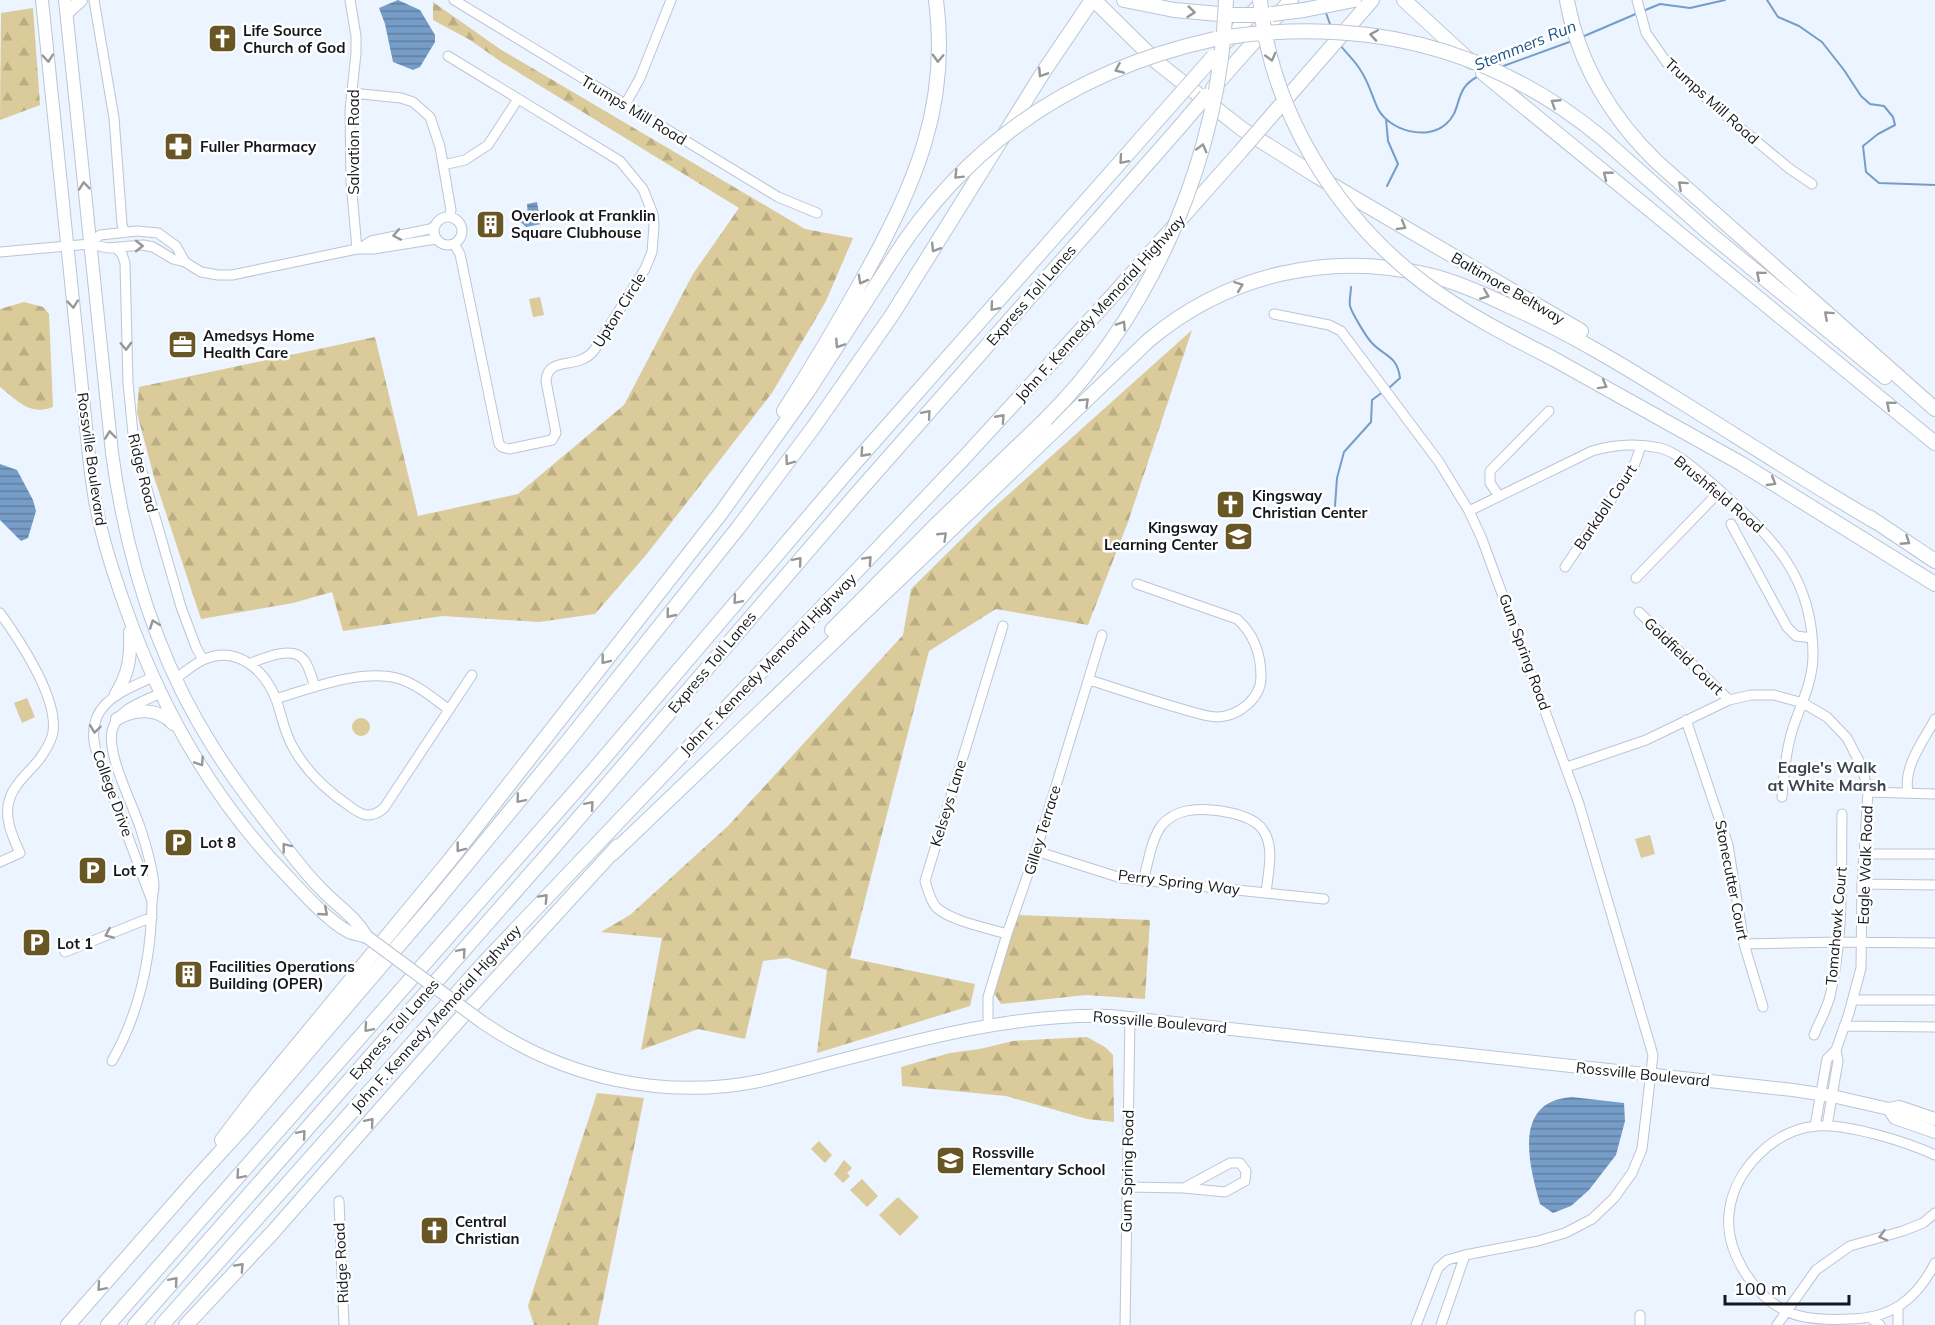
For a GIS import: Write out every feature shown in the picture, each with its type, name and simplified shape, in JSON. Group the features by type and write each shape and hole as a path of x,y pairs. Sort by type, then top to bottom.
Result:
{"highway":[{"path":"680,564 801,384 860,284 904,201 917,169 933,106 938,59 936,0"},
{"path":"68,1325 246,1124 433,905 731,537 858,365 908,290 1074,26 1093,0"},
{"name":"Baltimore Beltway","path":"1093,0 1170,74 1228,119 1265,144 1656,377 1935,561"},
{"path":"1124,0 1182,12 1237,15 1297,11 1354,0"},
{"path":"186,1325 280,1225 458,1021 659,802 940,521 1046,419 1080,382 1121,326 1146,284 1167,242 1192,179 1209,120 1219,66 1226,0"},
{"path":"1262,0 1269,52 1283,96 1315,161 1349,211 1391,256 1426,285 1464,310 1742,464 1935,584"},
{"name":"Express Toll Lanes","path":"108,1325 573,794 853,465 1262,0"},
{"name":"Express Toll Lanes","path":"135,1325 547,855 869,480 1291,0"},
{"name":"John F. Kennedy Memorial Highway","path":"162,1325 484,963 976,445 1240,152 1372,0"},
{"path":"1404,0 1499,87 1935,443"},
{"path":"1568,7 1586,64 1614,112 1647,153 1935,409"},
{"path":"195,1180 242,1112 429,887 711,527 808,391 892,259 918,222 951,182 982,152 1017,124 1079,87 1126,66 1167,51 1228,37 1285,31 1341,32 1382,36 1428,47 1486,66 1560,106 1602,138 1709,233 1935,418"},
{"path":"613,852 1149,340 1179,317 1214,297 1245,283 1278,273 1333,265 1389,267 1430,275 1482,294 1544,322 1595,349 1800,478 1876,522"}],"main road":[{"name":"Rossville Boulevard","path":"42,0 89,456 97,510 107,553 129,619 153,677 181,735 237,818 279,868 330,918 349,932 367,937 482,1022 536,1053 579,1071 630,1083 686,1088 734,1086 764,1080 988,1025 1054,1017 1130,1017 1826,1095 1889,1110 1899,1107 1935,1119"},
{"path":"66,6 81,0"},
{"name":"Rossville Boulevard","path":"66,6 112,453 123,518 142,590 164,652 213,747 255,807 309,876 357,921 367,937"},
{"path":"116,694 125,678 130,661 129,619"},
{"path":"153,677 176,678"},
{"path":"161,693 176,678"},
{"path":"117,719 133,712 155,712 166,717 181,735"},
{"name":"Rossville Boulevard","path":"1889,1110 1895,1118 1935,1132"}],"street":[{"path":"94,0 114,118 124,232"},
{"name":"Salvation Road","path":"350,0 356,36 350,110 351,182 359,249"},
{"name":"Trumps Mill Road","path":"454,0 778,197 817,213"},
{"path":"626,103 640,78 671,0"},
{"name":"Trumps Mill Road","path":"1639,8 1648,38 1682,79 1767,150 1812,183"},
{"name":"Upton Circle","path":"448,56 620,161 643,189 653,214 652,252 645,269 590,355 580,361 555,365 546,374 556,433 552,440 509,449 499,444 475,337 460,254 454,244"},
{"path":"352,93 401,98 413,102 430,117 443,165 451,210 449,217"},
{"path":"443,165 465,160 488,145 518,99"},
{"path":"449,217 457,221 462,229 460,238 454,244 446,246 436,239 433,230 440,219 449,217"},
{"path":"359,249 371,241 435,226"},
{"path":"90,244 100,235 124,232 158,233 176,246 185,262"},
{"path":"0,252 90,244 108,248 143,245 153,247 201,272 232,275 359,249 436,239"},
{"name":"Ridge Road","path":"116,248 122,254 124,263 128,374 134,444 187,624 203,660"},
{"name":"Gum Spring Road","path":"1274,314 1329,325 1341,331 1439,462 1469,511 1488,554 1567,767 1653,1055 1642,1149 1624,1185 1603,1209 1579,1227 1558,1236 1446,1260 1438,1268 1416,1325"},
{"path":"1499,496 1490,483 1490,471 1549,411"},
{"name":"Brushfield Road","path":"1469,511 1592,451 1616,445 1641,446 1662,448 1676,456 1760,527 1785,556 1800,585 1807,605 1812,638 1812,667 1789,744 1782,797"},
{"name":"Barkdoll Court","path":"1565,567 1634,466 1641,446"},
{"path":"1636,578 1720,491"},
{"path":"1731,524 1787,627 1796,636 1812,638"},
{"path":"1089,680 1216,717 1228,716 1239,711 1257,694 1262,680 1253,637 1247,628 1238,620 1137,584"},
{"name":"Goldfield Court","path":"1639,612 1729,700"},
{"path":"0,613 34,665 43,685 53,722 53,734 48,747 10,795 7,810 8,825 20,853 0,862"},
{"name":"Kelseys Lane","path":"1003,626 925,881 935,906 945,914 1007,934"},
{"name":"Gilley Terrace","path":"988,1025 988,997 1036,851 1102,634"},
{"path":"251,663 292,653 300,656 307,665 315,687"},
{"path":"176,678 203,660 229,656 251,663 264,676 276,699 292,747 303,763 330,792 353,809 369,816 375,815 384,808 472,675"},
{"path":"276,699 315,687 368,676 399,679 418,688 448,709"},
{"name":"College Drive","path":"152,901 95,746 94,729 99,712 116,694 153,677"},
{"path":"117,719 130,708 161,693"},
{"name":"Eagle Walk Road","path":"1567,767 1646,740 1729,700 1763,694 1803,703 1827,717 1847,738 1862,767 1868,792 1863,854 1861,968 1836,1050 1838,1061 1826,1095"},
{"name":"College Drive","path":"112,1061 134,1015 146,975 153,882 141,829 111,746 113,728 117,719"},
{"path":"1908,794 1906,782 1911,764 1935,719"},
{"name":"Stonecutter Court","path":"1686,720 1728,845 1744,944 1763,1007"},
{"path":"1868,792 1935,794"},
{"path":"1143,881 1155,838 1167,819 1187,811 1211,811 1241,814 1264,830 1270,850 1266,893"},
{"name":"Tomahawk Court","path":"1814,1035 1829,999 1838,942 1842,814"},
{"name":"Perry Spring Way","path":"1036,851 1121,878 1324,899"},
{"path":"1863,854 1935,854"},
{"path":"1862,884 1935,885"},
{"path":"65,952 152,917"},
{"path":"1744,944 1935,943"},
{"path":"1853,1000 1935,1000"},
{"name":"Gum Spring Road","path":"1125,1325 1130,1017"},
{"path":"1844,1026 1935,1027"},
{"path":"1815,1126 1826,1095"},
{"path":"1826,1095 1827,1126"},
{"path":"1935,1155 1883,1136 1827,1126 1794,1131 1767,1146 1749,1165 1736,1188 1729,1213 1729,1230 1733,1248 1750,1282 1786,1311 1831,1320 1869,1317 1898,1307 1921,1286 1935,1263"},
{"path":"1127,1186 1225,1192 1245,1181 1246,1171 1240,1164 1230,1163 1185,1188"},
{"name":"Ridge Road","path":"339,1201 344,1325"},
{"path":"1777,1325 1815,1270 1850,1246 1903,1231 1923,1223 1935,1213"},
{"path":"1441,1325 1466,1255"},
{"path":"1898,1307 1898,1325"},
{"path":"1869,1317 1880,1325"}],"green space":[{"path":"433,2 500,49 805,229 853,238 826,301 772,393 646,555 595,614 539,622 442,616 343,631 332,592 293,603 201,619 154,477 137,413 139,387 375,337 418,516 518,494 624,405 693,274 739,208 500,61 470,40 433,20"},
{"path":"33,8 40,105 0,120 1,13"},
{"path":"540,297 544,315 533,317 529,299"},
{"path":"24,302 43,307 49,314 53,407 45,409 38,410 25,406 0,387 0,309"},
{"path":"1192,330 1128,522 1088,625 996,609 929,651 850,958 975,984 970,1006 817,1053 827,970 787,958 763,961 745,1039 698,1029 641,1050 662,938 601,932 630,915 728,826 903,635 911,589 990,511"},
{"path":"27,698 35,717 22,723 14,703"},
{"path":"361,718 367,721 370,727 367,733 361,736 355,733 352,727 355,721"},
{"path":"1650,835 1655,854 1641,858 1635,839"},
{"path":"1016,915 1150,920 1145,999 1086,995 1001,1004 990,987"},
{"path":"1087,1037 1105,1047 1113,1055 1114,1122 1087,1119 1006,1096 902,1086 901,1067 950,1053 1013,1041"},
{"path":"597,1093 644,1098 598,1325 534,1325 528,1306"},
{"path":"819,1141 832,1155 825,1163 811,1149"},
{"path":"844,1160 852,1168 847,1173 850,1176 843,1183 834,1174"},
{"path":"862,1179 878,1196 867,1207 850,1190"},
{"path":"898,1197 919,1217 900,1236 879,1215"}],"water":[{"path":"398,0 420,10 435,35 435,42 420,67 413,70 393,62 379,8"},
{"path":"537,202 541,224 526,227 516,218 520,212 528,217 527,204"},
{"path":"0,464 17,470 33,500 36,511 28,538 21,541 0,520"},
{"path":"1572,1097 1624,1103 1625,1121 1616,1155 1589,1190 1571,1206 1553,1213 1540,1204 1529,1154 1529,1137 1533,1122 1540,1110 1553,1101"}],"waterway":[{"name":"Stemmers Run","path":"1643,11 1660,4 1690,8 1725,0"},
{"name":"Stemmers Run","path":"1767,0 1778,17 1799,26 1822,42 1861,96 1870,104 1884,106 1893,117 1895,125 1878,134 1863,146 1866,172 1879,183 1935,185"},
{"name":"Stemmers Run","path":"1325,10 1331,27"},
{"name":"Stemmers Run","path":"1582,37 1638,13"},
{"name":"Stemmers Run","path":"1498,68 1572,41"},
{"name":"Stemmers Run","path":"1341,46 1357,64 1384,117 1391,123 1409,131 1429,132 1446,124 1455,112 1465,87 1479,76"},
{"path":"1386,119 1388,141 1398,164 1387,186"},
{"path":"1351,287 1350,306 1356,319 1369,340 1390,357 1398,370 1400,378 1389,388"},
{"path":"1335,506 1337,478 1344,452 1371,422 1372,400 1384,391"}],"place":[{"name":"Life Source Church of God","path":"222,39"},
{"name":"Fuller Pharmacy","path":"179,146"},
{"name":"Overlook at Franklin Square Clubhouse","path":"490,224"},
{"name":"Amedsys Home Health Care","path":"182,344"},
{"name":"Kingsway Christian Center","path":"1231,504"},
{"name":"Kingsway Learning Center","path":"1239,536"},
{"name":"Lot 8","path":"179,842"},
{"name":"Lot 7","path":"92,870"},
{"name":"Lot 1","path":"36,943"},
{"name":"Facilities Operations Building (OPER)","path":"188,975"},
{"name":"Rossville Elementary School","path":"951,1161"},
{"name":"Central Christian","path":"434,1230"}],"district":[{"name":"Eagle's Walk at White Marsh","path":"1827,776"}]}
